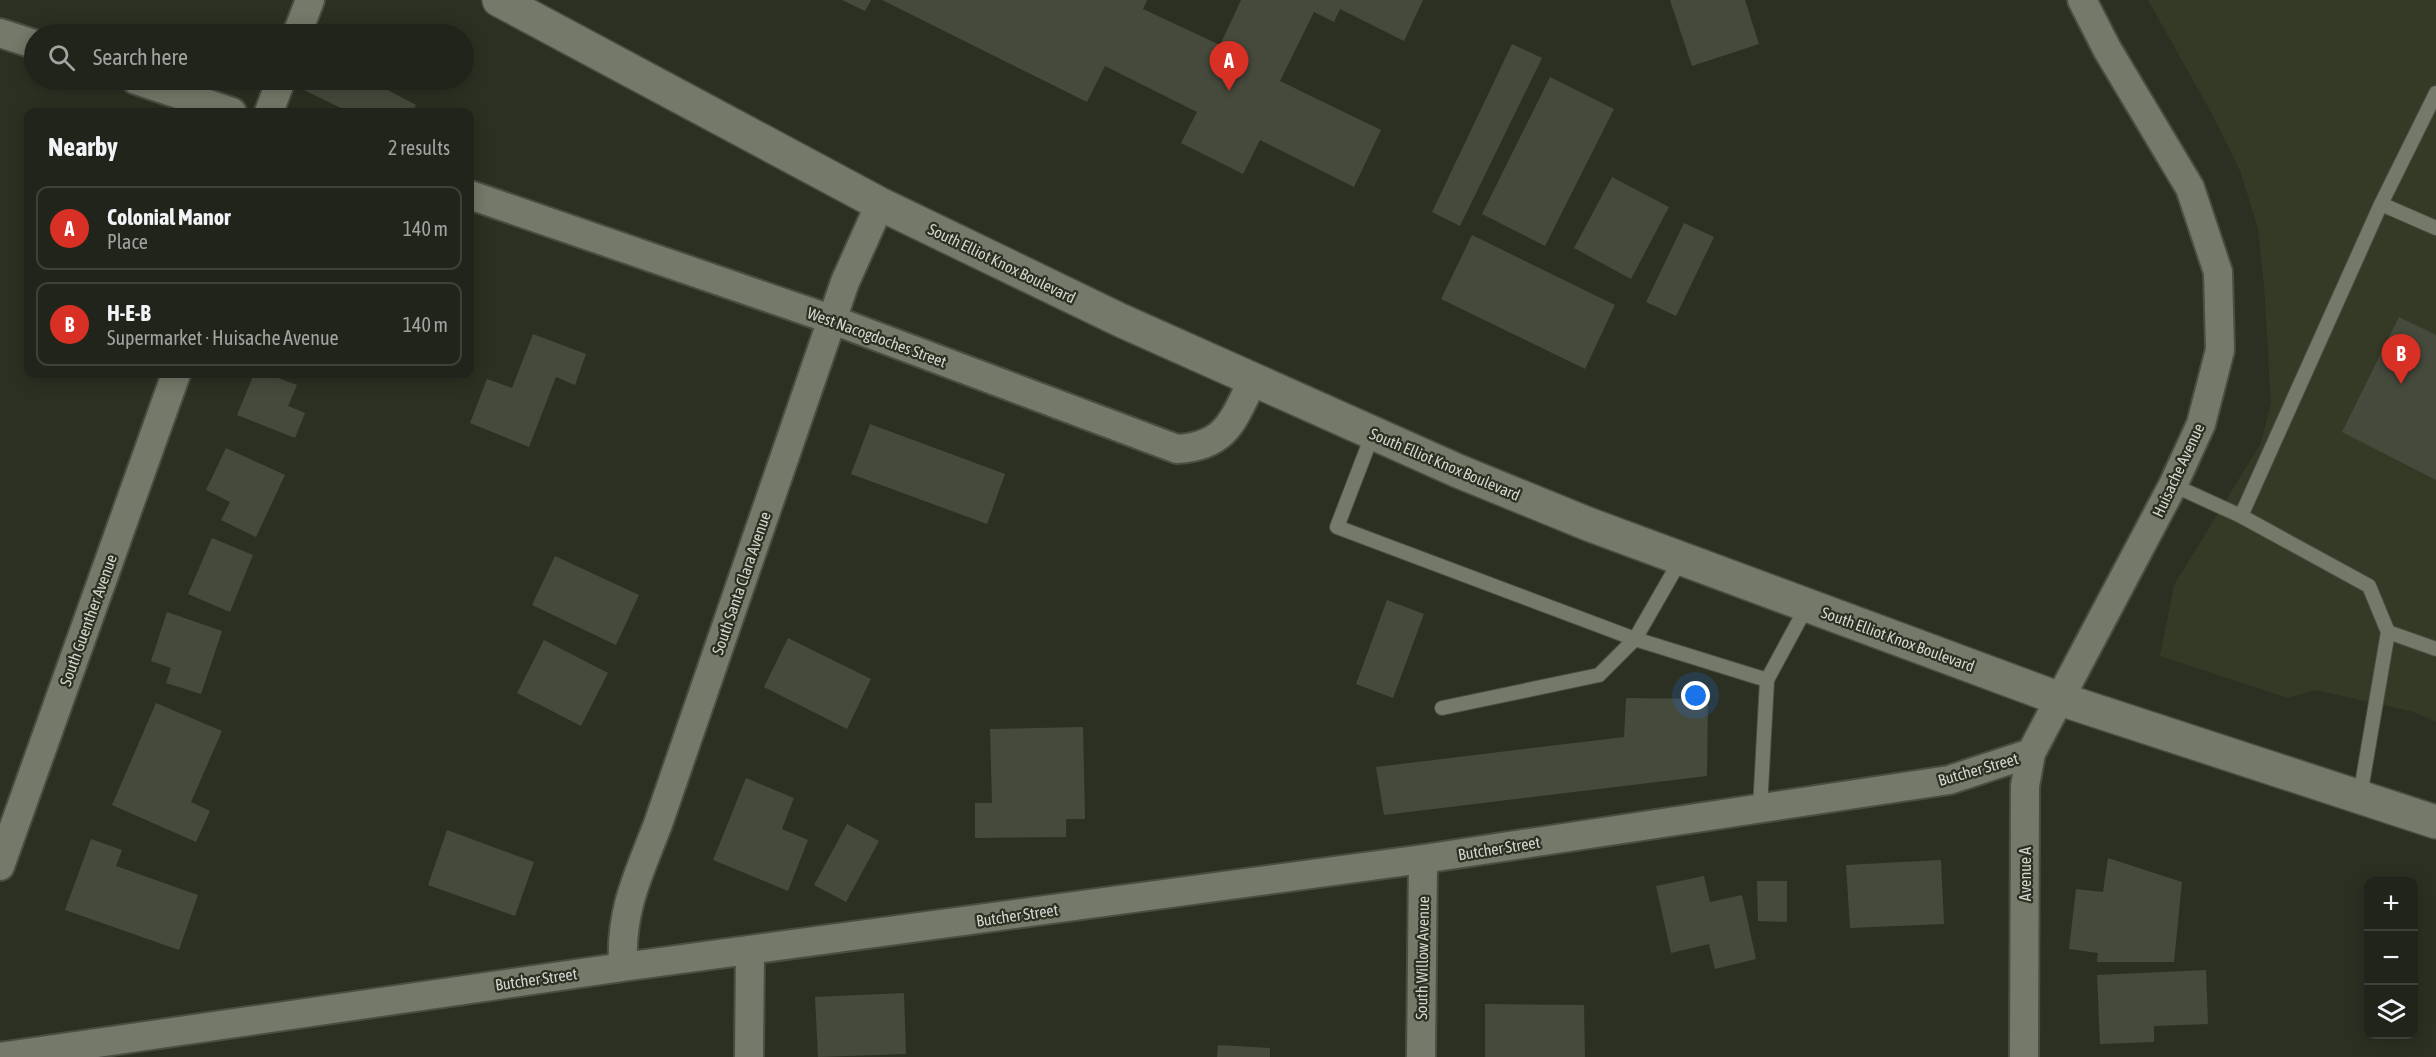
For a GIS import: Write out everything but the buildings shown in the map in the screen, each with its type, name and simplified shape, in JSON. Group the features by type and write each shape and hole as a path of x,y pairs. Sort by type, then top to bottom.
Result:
{"main road":[{"name":"South Elliot Knox Boulevard","path":"499,0 880,204 1120,320 1479,480 1681,559 2060,699 2360,800 2436,822"}],"street":[{"path":"301,24 310,0"},
{"name":"Huisache Avenue","path":"2060,699 2174,485 2201,424 2220,350 2218,272 2190,188 2107,49 2082,0"},
{"path":"0,33 24,41"},
{"path":"166,90 220,108"},
{"path":"270,108 277,90"},
{"name":"West Nacogdoches Street","path":"474,196 832,320 1177,449 1193,448 1215,440 1230,427 1252,380"},
{"name":"South Santa Clara Avenue","path":"622,967 621,935 628,903 845,282 880,204"},
{"name":"South Guenther Avenue","path":"0,866 175,378"},
{"name":"Avenue A","path":"2024,1057 2025,786 2031,753 2060,699"},
{"name":"Butcher Street","path":"0,1057 622,967 1423,859 1948,780 2031,753"},
{"name":"South Willow Avenue","path":"1421,1057 1423,859"},
{"path":"750,951 750,1057"}],"lane":[{"path":"2241,516 2381,204 2436,93"},
{"path":"2381,204 2436,228"},
{"path":"1373,434 1337,527 1635,639 1767,680"},
{"path":"2174,485 2241,516 2369,586 2388,632 2360,800"},
{"path":"1442,708 1599,675 1635,639 1681,559"},
{"path":"1760,808 1767,680 1807,606"},
{"path":"2388,632 2436,650"}],"shaded area":[{"path":"2148,0 2436,0 2436,722 2414,712 2316,690 2288,698 2160,656 2174,585 2261,443 2271,403 2258,229 2241,173 2212,114"}],"place":[{"name":"Colonial Manor","path":"1229,91"},
{"name":"H-E-B","path":"2401,384"}]}
